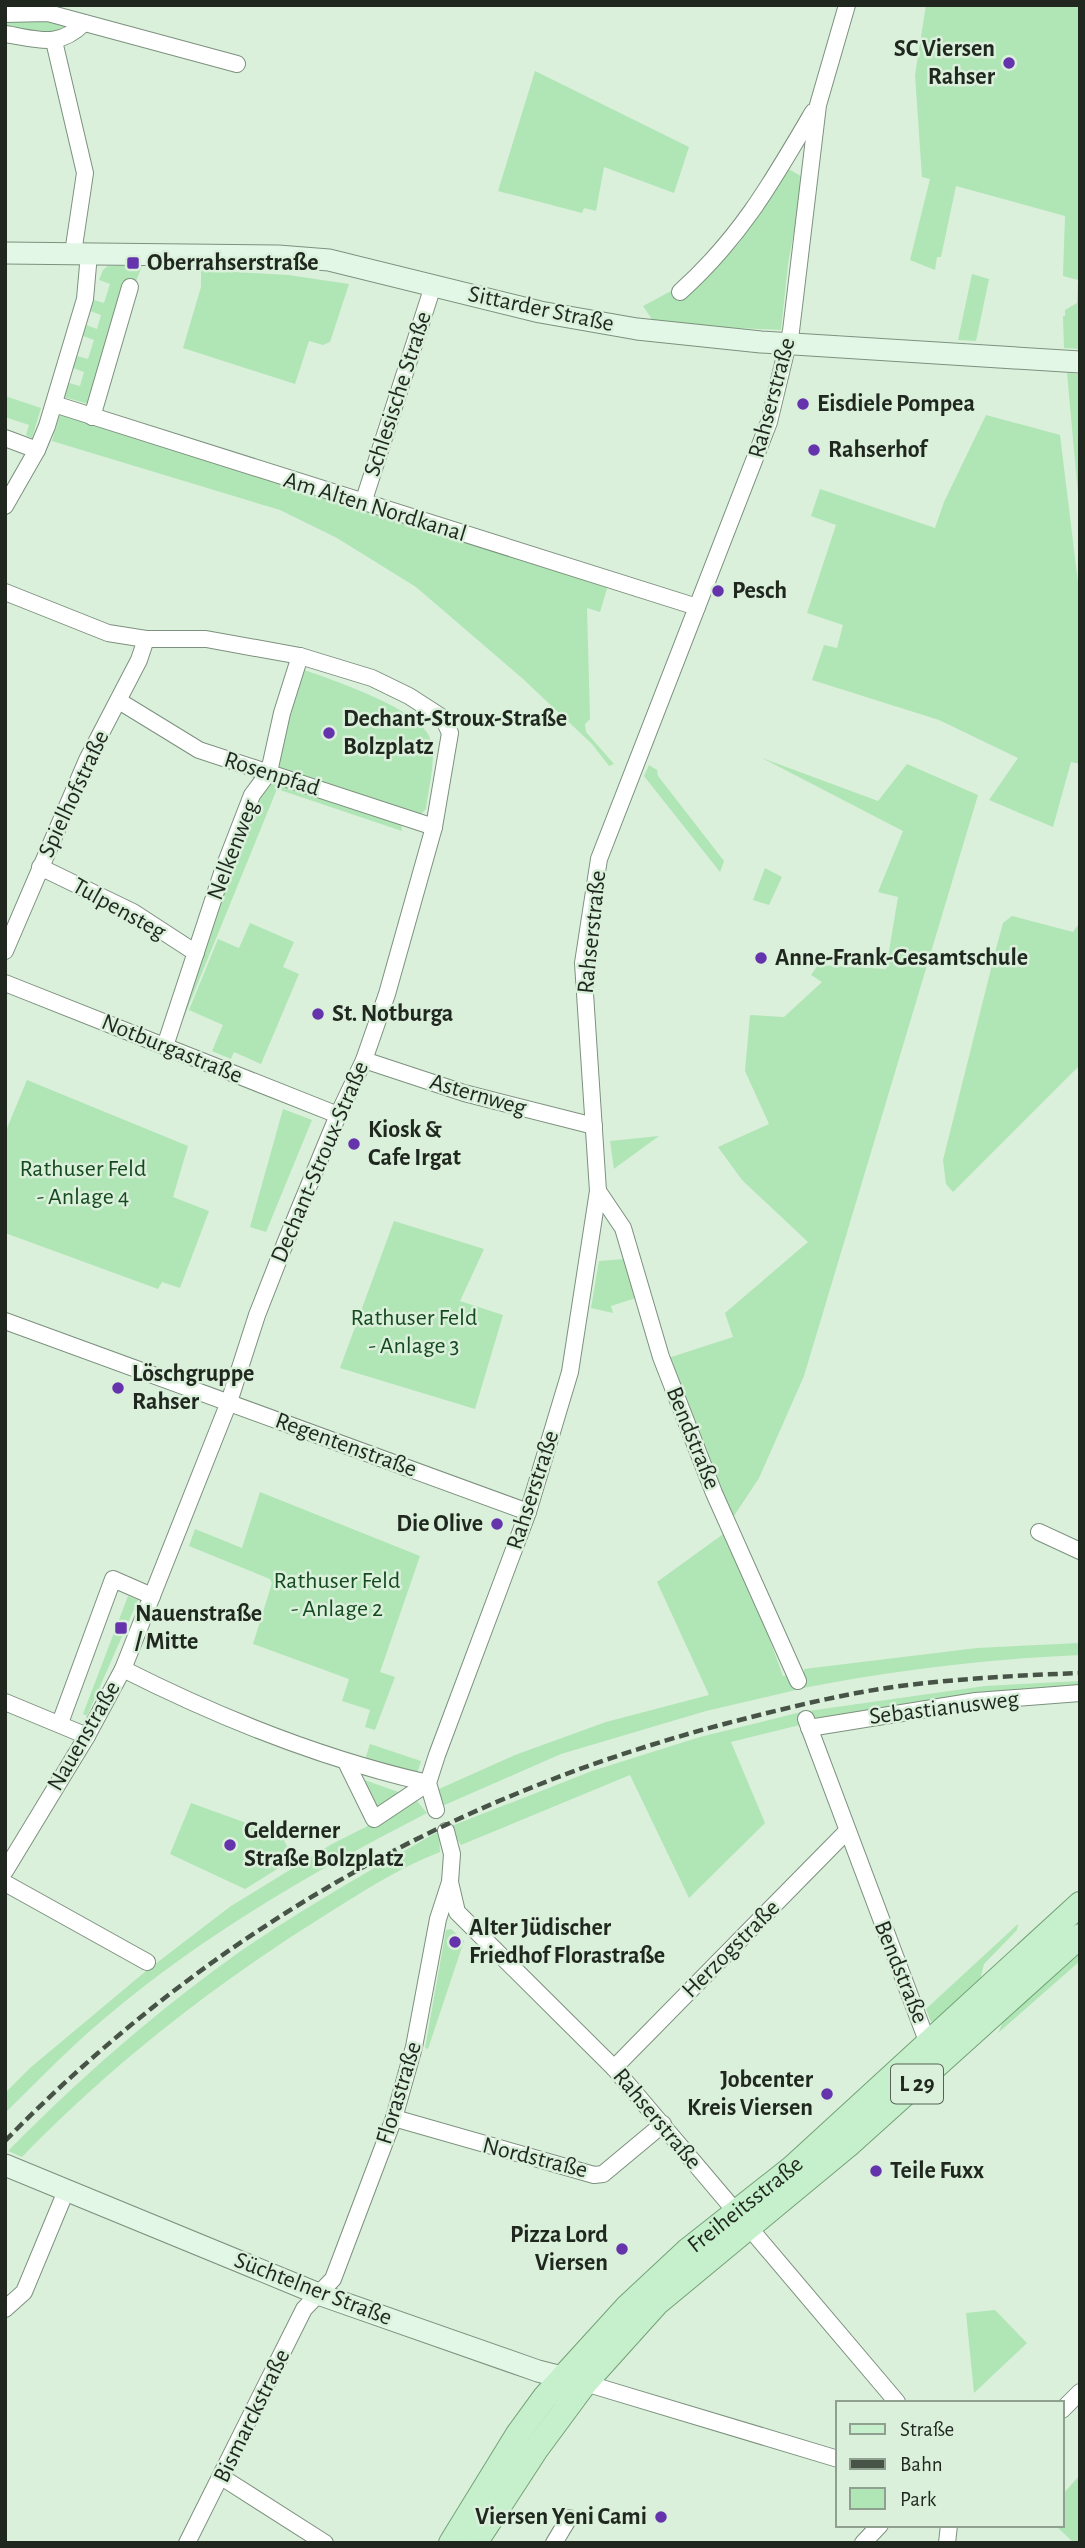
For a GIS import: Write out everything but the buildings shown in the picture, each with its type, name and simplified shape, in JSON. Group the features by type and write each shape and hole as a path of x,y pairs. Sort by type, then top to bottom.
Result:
{"main road":[{"name":"Freiheitsstraße","path":"450,2543 518,2434 626,2307 687,2251 743,2220 934,2068 963,2027 1080,1904"},
{"name":"Freiheitsstraße","path":"475,2543 537,2448 566,2379 657,2303 743,2220 792,2168 928,2042 963,2027 1080,1936"}],"street":[{"name":"Rahserstraße","path":"428,1783 528,1512 570,1372 598,1191 583,963 599,859 760,448 788,343 818,105 847,5"},
{"path":"5,14 47,9 84,23 237,64"},
{"path":"5,34 54,41 70,37 84,23"},
{"path":"5,506 37,450 54,404 85,299 81,253 85,173 54,41"},
{"name":"Rahserstraße","path":"680,292 716,259 755,210 818,105"},
{"name":"Sittarder Straße","path":"5,253 318,259 602,323 788,343 1080,362"},
{"path":"92,417 131,286"},
{"name":"Schlesische Straße","path":"363,503 433,286"},
{"name":"Am Alten Nordkanal","path":"54,404 697,607"},
{"path":"5,439 37,450"},
{"name":"Dechant-Stroux-Straße","path":"5,592 108,633 146,639 206,639 300,656 372,678 409,696 443,718 450,733 434,827 387,994 364,1060 338,1115 257,1315 229,1402"},
{"name":"Spielhofstraße","path":"5,951 87,760 119,701 146,639"},
{"name":"Nelkenweg","path":"165,1046 252,795 269,772 282,713 300,656"},
{"name":"Rosenpfad","path":"119,701 199,750 434,827"},
{"name":"Tulpensteg","path":"40,867 133,912 196,953"},
{"name":"Notburgastraße","path":"5,983 338,1115"},
{"name":"Asternweg","path":"364,1060 464,1093 594,1126"},
{"name":"Bendstraße","path":"598,1191 623,1228 661,1357 714,1493 799,1681"},
{"name":"Regentenstraße","path":"5,1321 528,1512"},
{"name":"Nauenstraße","path":"5,1871 87,1736 122,1669 229,1402"},
{"path":"1039,1532 1080,1551"},
{"name":"Nauenstraße","path":"60,1723 113,1578 152,1596"},
{"path":"122,1669 188,1702 346,1762 428,1783"},
{"name":"Sebastianusweg","path":"808,1723 976,1700 1080,1693"},
{"path":"5,1702 87,1736"},
{"name":"Bendstraße","path":"808,1723 928,2042 934,2068"},
{"path":"346,1762 373,1819 428,1783"},
{"path":"428,1783 436,1810"},
{"name":"Rahserstraße","path":"446,1831 452,1854 450,1882 457,1912 614,2068 896,2401"},
{"name":"Herzogstraße","path":"614,2068 847,1831"},
{"name":"Florastraße","path":"321,2295 333,2279 394,2118 414,2047 438,1919 450,1882"},
{"path":"5,1883 147,1962"},
{"name":"Nordstraße","path":"394,2118 594,2175 603,2174 663,2124"},
{"name":"Süchtelner Straße","path":"5,2165 321,2295 566,2379 836,2458"},
{"path":"5,2309 24,2292 66,2191"},
{"name":"Bismarckstraße","path":"187,2543 223,2478 304,2309 321,2295"},
{"path":"1064,2408 1080,2392"},
{"path":"223,2478 325,2543"},
{"path":"554,2543 569,2518"},
{"path":"863,2543 878,2527"}],"green space":[{"path":"926,5 1080,5 1080,349 1064,348 1063,316 1065,310 1077,303 1078,280 1063,276 1065,216 956,186 941,257 937,257 935,270 910,260 930,179 922,177 915,75"},
{"path":"5,18 60,19 70,28 62,38 5,28"},
{"path":"535,71 689,147 674,193 604,167 596,211 584,208 582,213 498,191"},
{"path":"787,168 804,178 788,264 781,330 655,324 643,306 675,289 684,297 740,242"},
{"path":"108,266 142,266 88,404 64,397 69,383 80,386 84,372 73,368 77,356 88,359 94,340 83,336 86,325 97,329 101,315 90,311 94,300 104,303 110,284 99,280"},
{"path":"201,270 288,275 349,284 330,342 323,345 309,341 295,384 183,348 201,287"},
{"path":"972,274 989,279 976,341 958,340"},
{"path":"1067,373 1080,374 1080,516"},
{"path":"5,396 41,408 32,438 26,435 29,425 5,417"},
{"path":"60,414 608,585 600,612 587,608 590,719 585,724 586,732 614,764 609,766 592,744 522,678 416,587 337,538 280,510 52,441"},
{"path":"986,415 1060,435 1080,599 1080,764 1071,762 1053,827 989,800 1018,758 939,720 812,680 824,645 837,648 843,625 807,613 836,525 811,516 820,489 935,528 944,502"},
{"name":"Dechant-Stroux-Straße Bolzplatz","path":"304,670 390,705 420,724 428,734 433,751 432,771 426,809 420,815 288,774 279,767 277,752"},
{"path":"762,758 878,801 907,764 978,795 804,1376 759,1478 730,1522 665,1359 733,1337 725,1313 808,1242 742,1180 718,1147 769,1124 745,1071 750,1015 784,1017 822,982 811,975 818,965 886,969 898,897 878,892 903,831"},
{"path":"649,765 657,770 658,776 724,861 720,872 644,776"},
{"path":"282,781 401,822 402,831 277,789 175,1039 172,1030 257,797 266,785"},
{"path":"765,868 782,877 769,905 753,900"},
{"path":"1012,916 1073,932 1080,922 1080,1065 953,1192 946,1184 943,1160 1003,923"},
{"path":"250,923 294,942 283,967 299,974 261,1064 234,1052 231,1059 212,1051 223,1025 189,1010 218,939 239,948"},
{"name":"Rathuser Feld - Anlage 4","path":"27,1080 188,1146 173,1197 209,1211 180,1288 162,1282 158,1289 5,1233 5,1133"},
{"path":"283,1109 312,1120 266,1232 250,1227"},
{"path":"659,1136 615,1168 614,1169 610,1141"},
{"name":"Rathuser Feld - Anlage 3","path":"394,1221 484,1249 460,1301 503,1315 475,1409 340,1368"},
{"path":"624,1259 636,1298 611,1306 613,1313 591,1308 599,1261"},
{"name":"Rathuser Feld - Anlage 2","path":"260,1492 420,1556 380,1672 395,1677 375,1730 365,1727 370,1710 342,1701 349,1679 253,1644 272,1583 270,1579 189,1546 195,1529 242,1548"},
{"path":"726,1532 738,1553 783,1676 790,1675 796,1690 706,1711 561,1754 440,1807 439,1789 515,1755 606,1722 709,1695 657,1582"},
{"path":"128,1596 138,1600 87,1716 83,1714"},
{"path":"1080,1643 1080,1655 941,1666 803,1688 804,1669 977,1648"},
{"path":"1080,1681 1080,1689 813,1724 808,1711 985,1686"},
{"path":"801,1712 800,1725 731,1742 765,1823 689,1898 630,1775 461,1845 449,1827 592,1771 700,1737"},
{"path":"370,1744 421,1761 416,1777 365,1760"},
{"path":"359,1778 404,1794 375,1811"},
{"path":"417,1801 427,1813 260,1906 142,1988 79,2041 5,2113 5,2093 30,2068 146,1971 231,1906 332,1844"},
{"name":"Gelderner Straße Bolzplatz","path":"191,1803 282,1836 293,1859 245,1889 170,1854"},
{"path":"439,1831 440,1852 363,1891 279,1945 163,2029 91,2091 22,2157 8,2151 119,2047 207,1975 287,1920"},
{"path":"1018,1924 1017,1930 984,1964 979,1985 943,2018 931,2022 926,2009"},
{"path":"451,1929 464,1941 428,2049 425,2048 446,1930"},
{"path":"1080,1944 1080,1961 998,2033 1008,2011"},
{"path":"995,2310 1027,2343 974,2393 966,2313"},
{"path":"1080,2475 1080,2543 1074,2543 1057,2527 1064,2527 1064,2493"}],"railway":[{"path":"5,2141 83,2067 164,1999 249,1937 337,1882 429,1833 525,1790 625,1753 728,1723 822,1700 917,1684 1080,1673"}],"place":[{"name":"SC Viersen Rahser","path":"1009,63"},
{"name":"Oberrahserstraße","path":"133,263"},
{"name":"Eisdiele Pompea","path":"803,404"},
{"name":"Rahserhof","path":"814,450"},
{"name":"Pesch","path":"718,591"},
{"name":"Dechant-Stroux-Straße Bolzplatz","path":"329,733"},
{"name":"Anne-Frank-Gesamtschule","path":"761,958"},
{"name":"St. Notburga","path":"318,1014"},
{"name":"Kiosk & Cafe Irgat","path":"354,1144"},
{"name":"Löschgruppe Rahser","path":"118,1388"},
{"name":"Die Olive","path":"497,1524"},
{"name":"Nauenstraße / Mitte","path":"121,1628"},
{"name":"Gelderner Straße Bolzplatz","path":"230,1845"},
{"name":"Alter Jüdischer Friedhof Florastraße","path":"455,1942"},
{"name":"Jobcenter Kreis Viersen","path":"827,2094"},
{"name":"Teile Fuxx","path":"876,2171"},
{"name":"Pizza Lord Viersen","path":"622,2249"},
{"name":"Viersen Yeni Cami","path":"661,2517"}]}
